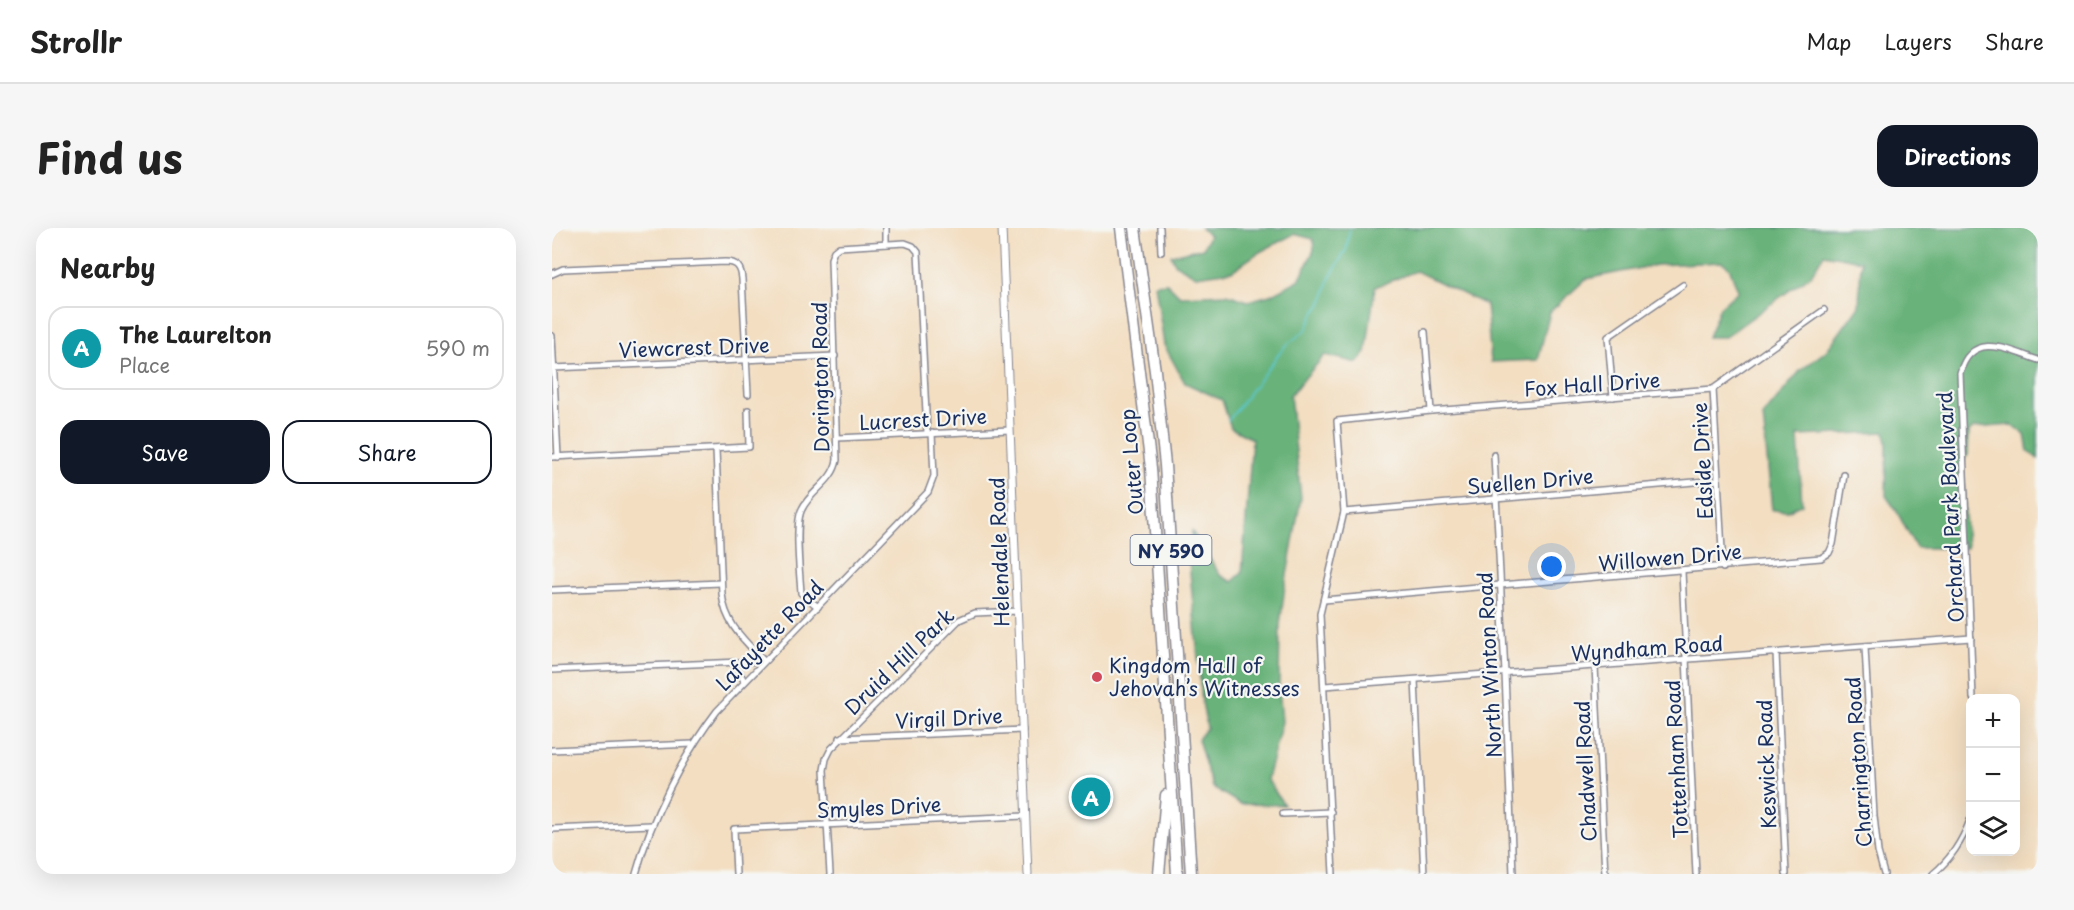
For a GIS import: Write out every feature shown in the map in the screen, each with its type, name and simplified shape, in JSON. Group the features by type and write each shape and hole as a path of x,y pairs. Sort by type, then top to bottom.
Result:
{"highway":[{"name":"Outer Loop","path":"1121,228 1151,468 1177,874"},
{"name":"Outer Loop","path":"1135,228 1166,465 1191,874"},
{"path":"1159,874 1169,753"}],"street":[{"path":"886,228 886,244"},
{"name":"Helendale Road","path":"1002,228 1028,874"},
{"path":"1160,228 1161,252"},
{"name":"Dorington Road","path":"818,607 801,593 798,520 802,507 834,472 837,460 832,255 836,249 843,246 886,244"},
{"name":"Lafayette Road","path":"636,874 652,825 693,744 717,711 928,492 934,476 929,433 919,256 910,244 886,244"},
{"path":"552,274 562,269 735,263 742,273 748,394"},
{"path":"1613,397 1608,337 1683,285"},
{"path":"1713,389 1824,310"},
{"path":"1425,332 1431,411"},
{"path":"552,336 555,457 749,447 748,410"},
{"name":"Orchard Park Boulevard","path":"1973,694 1960,373 1966,357 1980,347 2000,347 2038,360"},
{"name":"Viewcrest Drive","path":"554,368 835,356"},
{"name":"Fox Hall Drive","path":"1344,512 1337,420 1713,389"},
{"name":"Edside Drive","path":"1713,389 1723,568"},
{"name":"Lucrest Drive","path":"837,438 1010,430"},
{"path":"716,450 723,602 729,620 737,633 764,661"},
{"name":"North Winton Road","path":"1494,455 1512,874"},
{"name":"Willowen Drive","path":"1324,600 1816,560 1825,556 1833,544 1845,475"},
{"name":"Suellen Drive","path":"1344,512 1718,480"},
{"path":"1333,874 1320,614 1344,512"},
{"name":"Tottenham Road","path":"1682,571 1696,874"},
{"path":"552,590 721,583"},
{"name":"Druid Hill Park","path":"830,874 825,764 831,749 959,620 975,613 1018,610"},
{"name":"Wyndham Road","path":"1324,686 1971,638"},
{"name":"Charrington Road","path":"1865,647 1876,837 1884,874"},
{"name":"Keswick Road","path":"1776,653 1786,874"},
{"path":"552,670 764,661"},
{"path":"734,663 744,681"},
{"name":"Chadwell Road","path":"1595,666 1605,874"},
{"path":"1415,680 1424,874"},
{"name":"Virgil Drive","path":"840,738 1023,730"},
{"path":"552,750 693,744"},
{"path":"1283,814 1330,812"},
{"name":"Smyles Drive","path":"736,874 734,829 1025,816"},
{"path":"552,829 652,825"},
{"path":"1933,874 1943,866 1959,846 1966,831"}],"green space":[{"path":"1201,228 2038,228 2038,459 2028,451 2025,435 2012,425 1974,428 1969,432 1968,455 1962,461 1967,548 1916,548 1886,496 1887,443 1885,432 1798,436 1802,504 1788,511 1772,510 1763,416 1800,371 1827,350 1859,306 1861,261 1824,254 1811,275 1725,337 1708,337 1720,307 1738,291 1729,267 1722,262 1656,265 1586,279 1550,312 1538,360 1491,362 1486,305 1416,271 1375,287 1366,353 1357,363 1325,355 1290,395 1301,498 1280,625 1279,686 1282,722 1267,779 1284,805 1240,804 1212,787 1198,739 1207,728 1202,702 1189,561 1192,531 1220,575 1232,582 1242,573 1252,439 1231,428 1222,400 1185,383 1164,345 1155,284 1167,283 1180,296 1227,294 1248,301 1270,295 1299,280 1314,250 1313,239 1294,234 1258,253 1232,271 1196,276 1175,264 1171,255 1203,248 1209,236"}],"waterway":[{"path":"1228,421 1285,346 1306,330 1324,299 1329,279 1346,250 1350,228"}],"place":[{"name":"Kingdom Hall of Jehovah’s Witnesses","path":"1097,677"},
{"name":"The Laurelton","path":"1091,797"}]}
